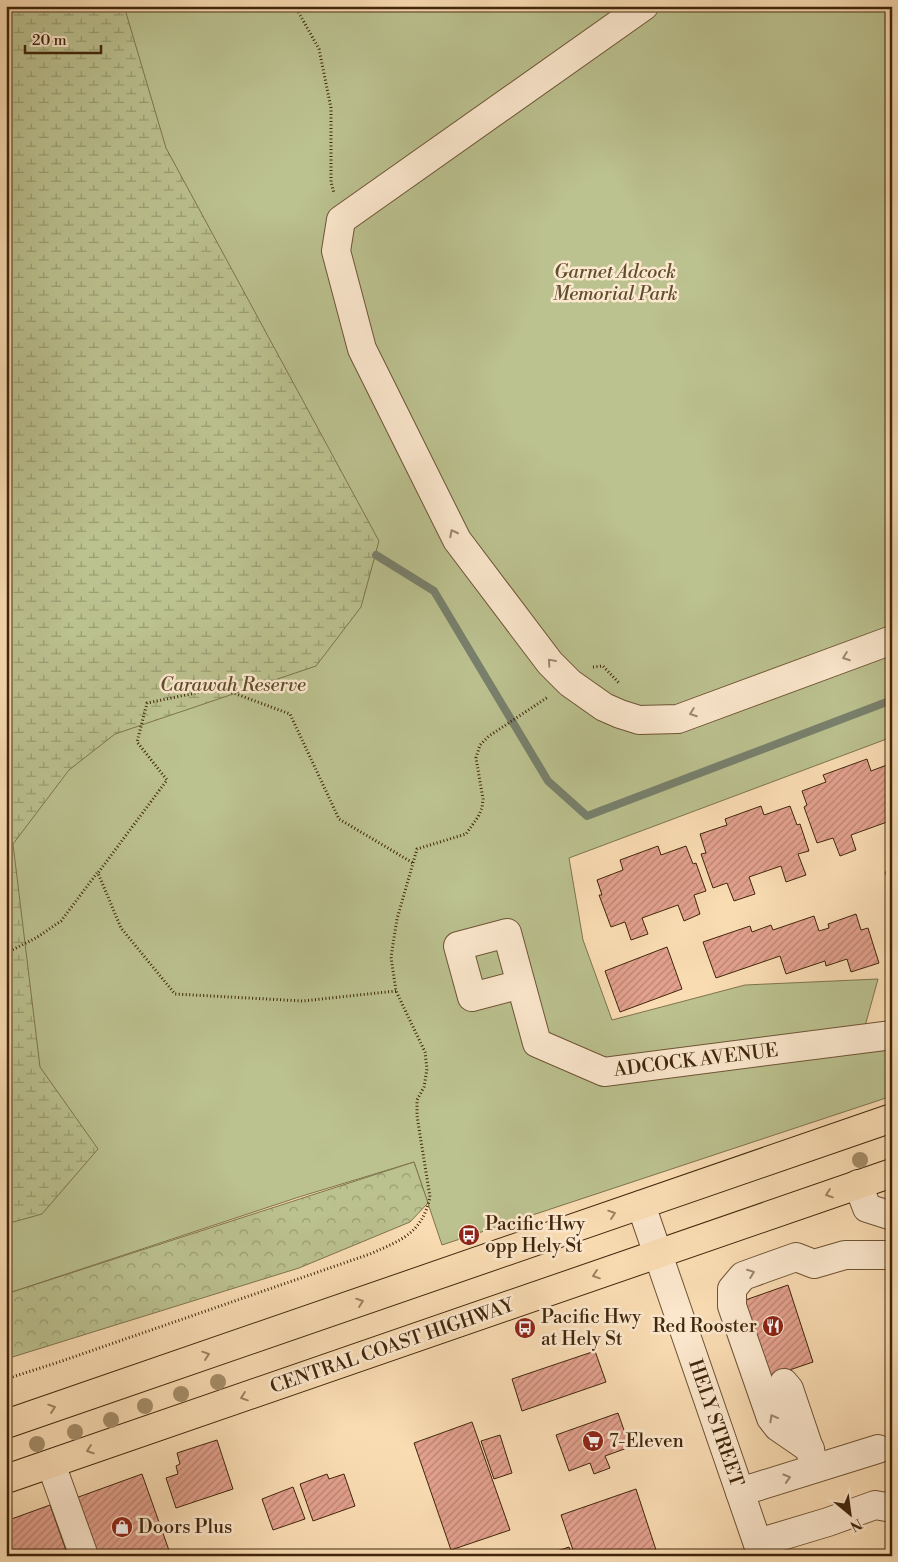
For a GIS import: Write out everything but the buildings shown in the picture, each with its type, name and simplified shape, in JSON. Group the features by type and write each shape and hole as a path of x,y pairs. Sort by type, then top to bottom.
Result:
{"highway":[{"path":"6,1424 892,1118"},
{"name":"CENTRAL COAST HIGHWAY","path":"6,1479 892,1173"}],"street":[{"path":"644,6 341,220 336,251 362,350 457,540 550,663 570,683 604,706 639,720 678,719 892,640"},
{"name":"ADCOCK AVENUE","path":"521,984 537,1043 604,1072 892,1035"},
{"path":"858,1184 867,1208 892,1216"},
{"name":"HELY STREET","path":"641,1205 760,1550"},
{"path":"813,1459 778,1427 771,1418 732,1306 732,1289 743,1276 796,1257 814,1264 846,1255 892,1255"},
{"path":"784,1383 789,1389 813,1459"},
{"path":"740,1492 813,1459 878,1449"},
{"path":"51,1464 84,1556"},
{"path":"760,1550 874,1505 892,1508"}],"path":[{"path":"295,6 319,49 331,108 331,182 341,220"},
{"path":"6,950 10,951 36,938 61,921 167,780 137,742 148,704 220,688 290,714 339,820 413,863"},
{"path":"6,1379 370,1254 397,1242 413,1231 423,1220 428,1210 430,1196 417,1116 417,1100 424,1088 427,1069 424,1052 396,992 391,957 397,920 417,849 466,834 478,817 483,800 476,758 480,745 489,736 532,708"},
{"path":"98,873 121,928 175,994 303,1001 396,992"}],"green space":[{"path":"6,6 892,6 892,737 569,858 583,940 612,1020 745,985 878,979 859,1048 892,1043 892,1096 442,1245 414,1162 299,1197 6,1294 6,527 10,518 6,484"},
{"name":"Carawah Reserve","path":"6,6 124,6 166,148 379,541 361,607 316,666 115,734 69,770 13,844 40,1067 98,1149 42,1214 6,1224 6,527 10,518 6,484"},
{"path":"414,1162 428,1203 410,1222 299,1268 6,1359 6,1294"}],"waterway":[{"path":"376,555 434,591 548,781 587,816 892,700"}],"place":[{"name":"Pacific Hwy opp Hely St","path":"469,1235"},
{"name":"Red Rooster","path":"773,1326"},
{"name":"Pacific Hwy at Hely St","path":"525,1328"},
{"name":"7-Eleven","path":"593,1441"},
{"name":"Doors Plus","path":"122,1527"}],"park label":[{"name":"Garnet Adcock Memorial Park","path":"615,283"}]}
